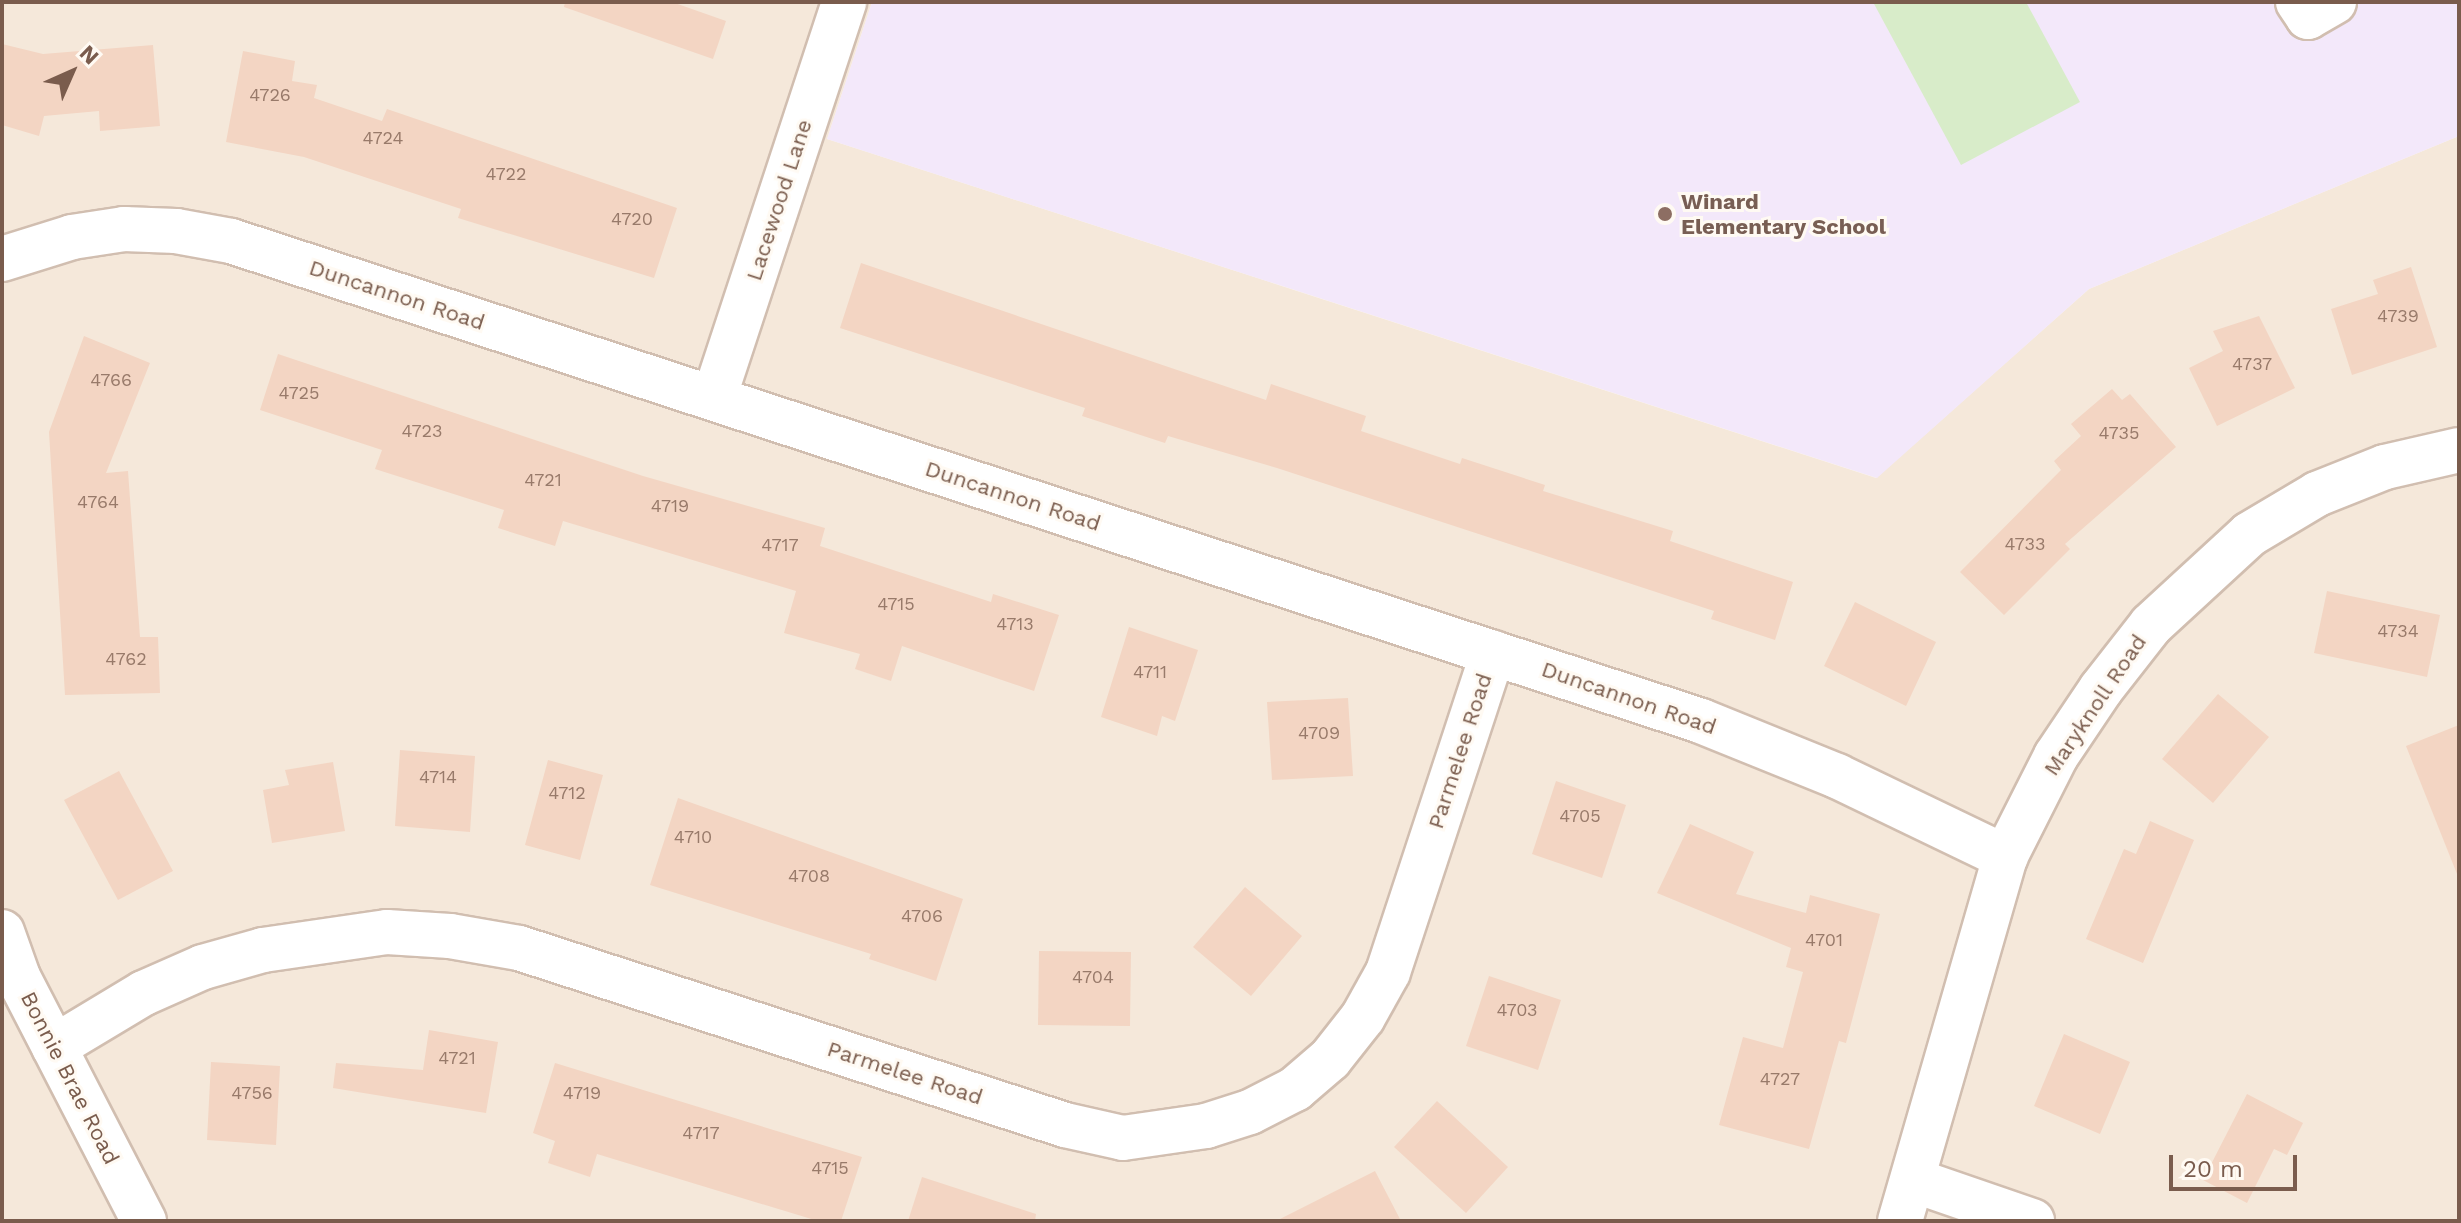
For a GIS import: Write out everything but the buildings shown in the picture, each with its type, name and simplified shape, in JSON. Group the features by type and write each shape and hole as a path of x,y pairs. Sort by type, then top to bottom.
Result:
{"street":[{"name":"Lacewood Lane","path":"714,398 844,2"},
{"path":"2298,2 2308,17 2334,2"},
{"name":"Duncannon Road","path":"2,259 72,237 124,229 176,231 231,241 1701,721 1837,776 2005,857"},
{"name":"Maryknoll Road","path":"1906,1201 2005,857 2056,756 2101,689 2151,625 2198,577 2250,534 2317,494 2385,467 2459,450"},
{"name":"Parmelee Road","path":"54,1047 144,993 203,967 263,950 387,932 450,936 519,948 1065,1125 1123,1138 1206,1126 1250,1112 1295,1089 1330,1059 1363,1017 1388,972 1493,653"},
{"name":"Bonnie Brae Road","path":"2,932 54,1047 144,1221"},
{"path":"1906,1201 2032,1221"}],"shaded area":[{"path":"2,2 872,2 827,139 1876,478 2089,289 2459,136 2459,1221 2,1221"},
{"name":"Winard Elementary School","path":"872,2 2459,2 2459,136 2089,289 1877,478 827,139"}],"green space":[{"path":"1873,2 2026,2 2080,102 1961,165"}],"place":[{"name":"Winard Elementary School","path":"1665,214"}]}
